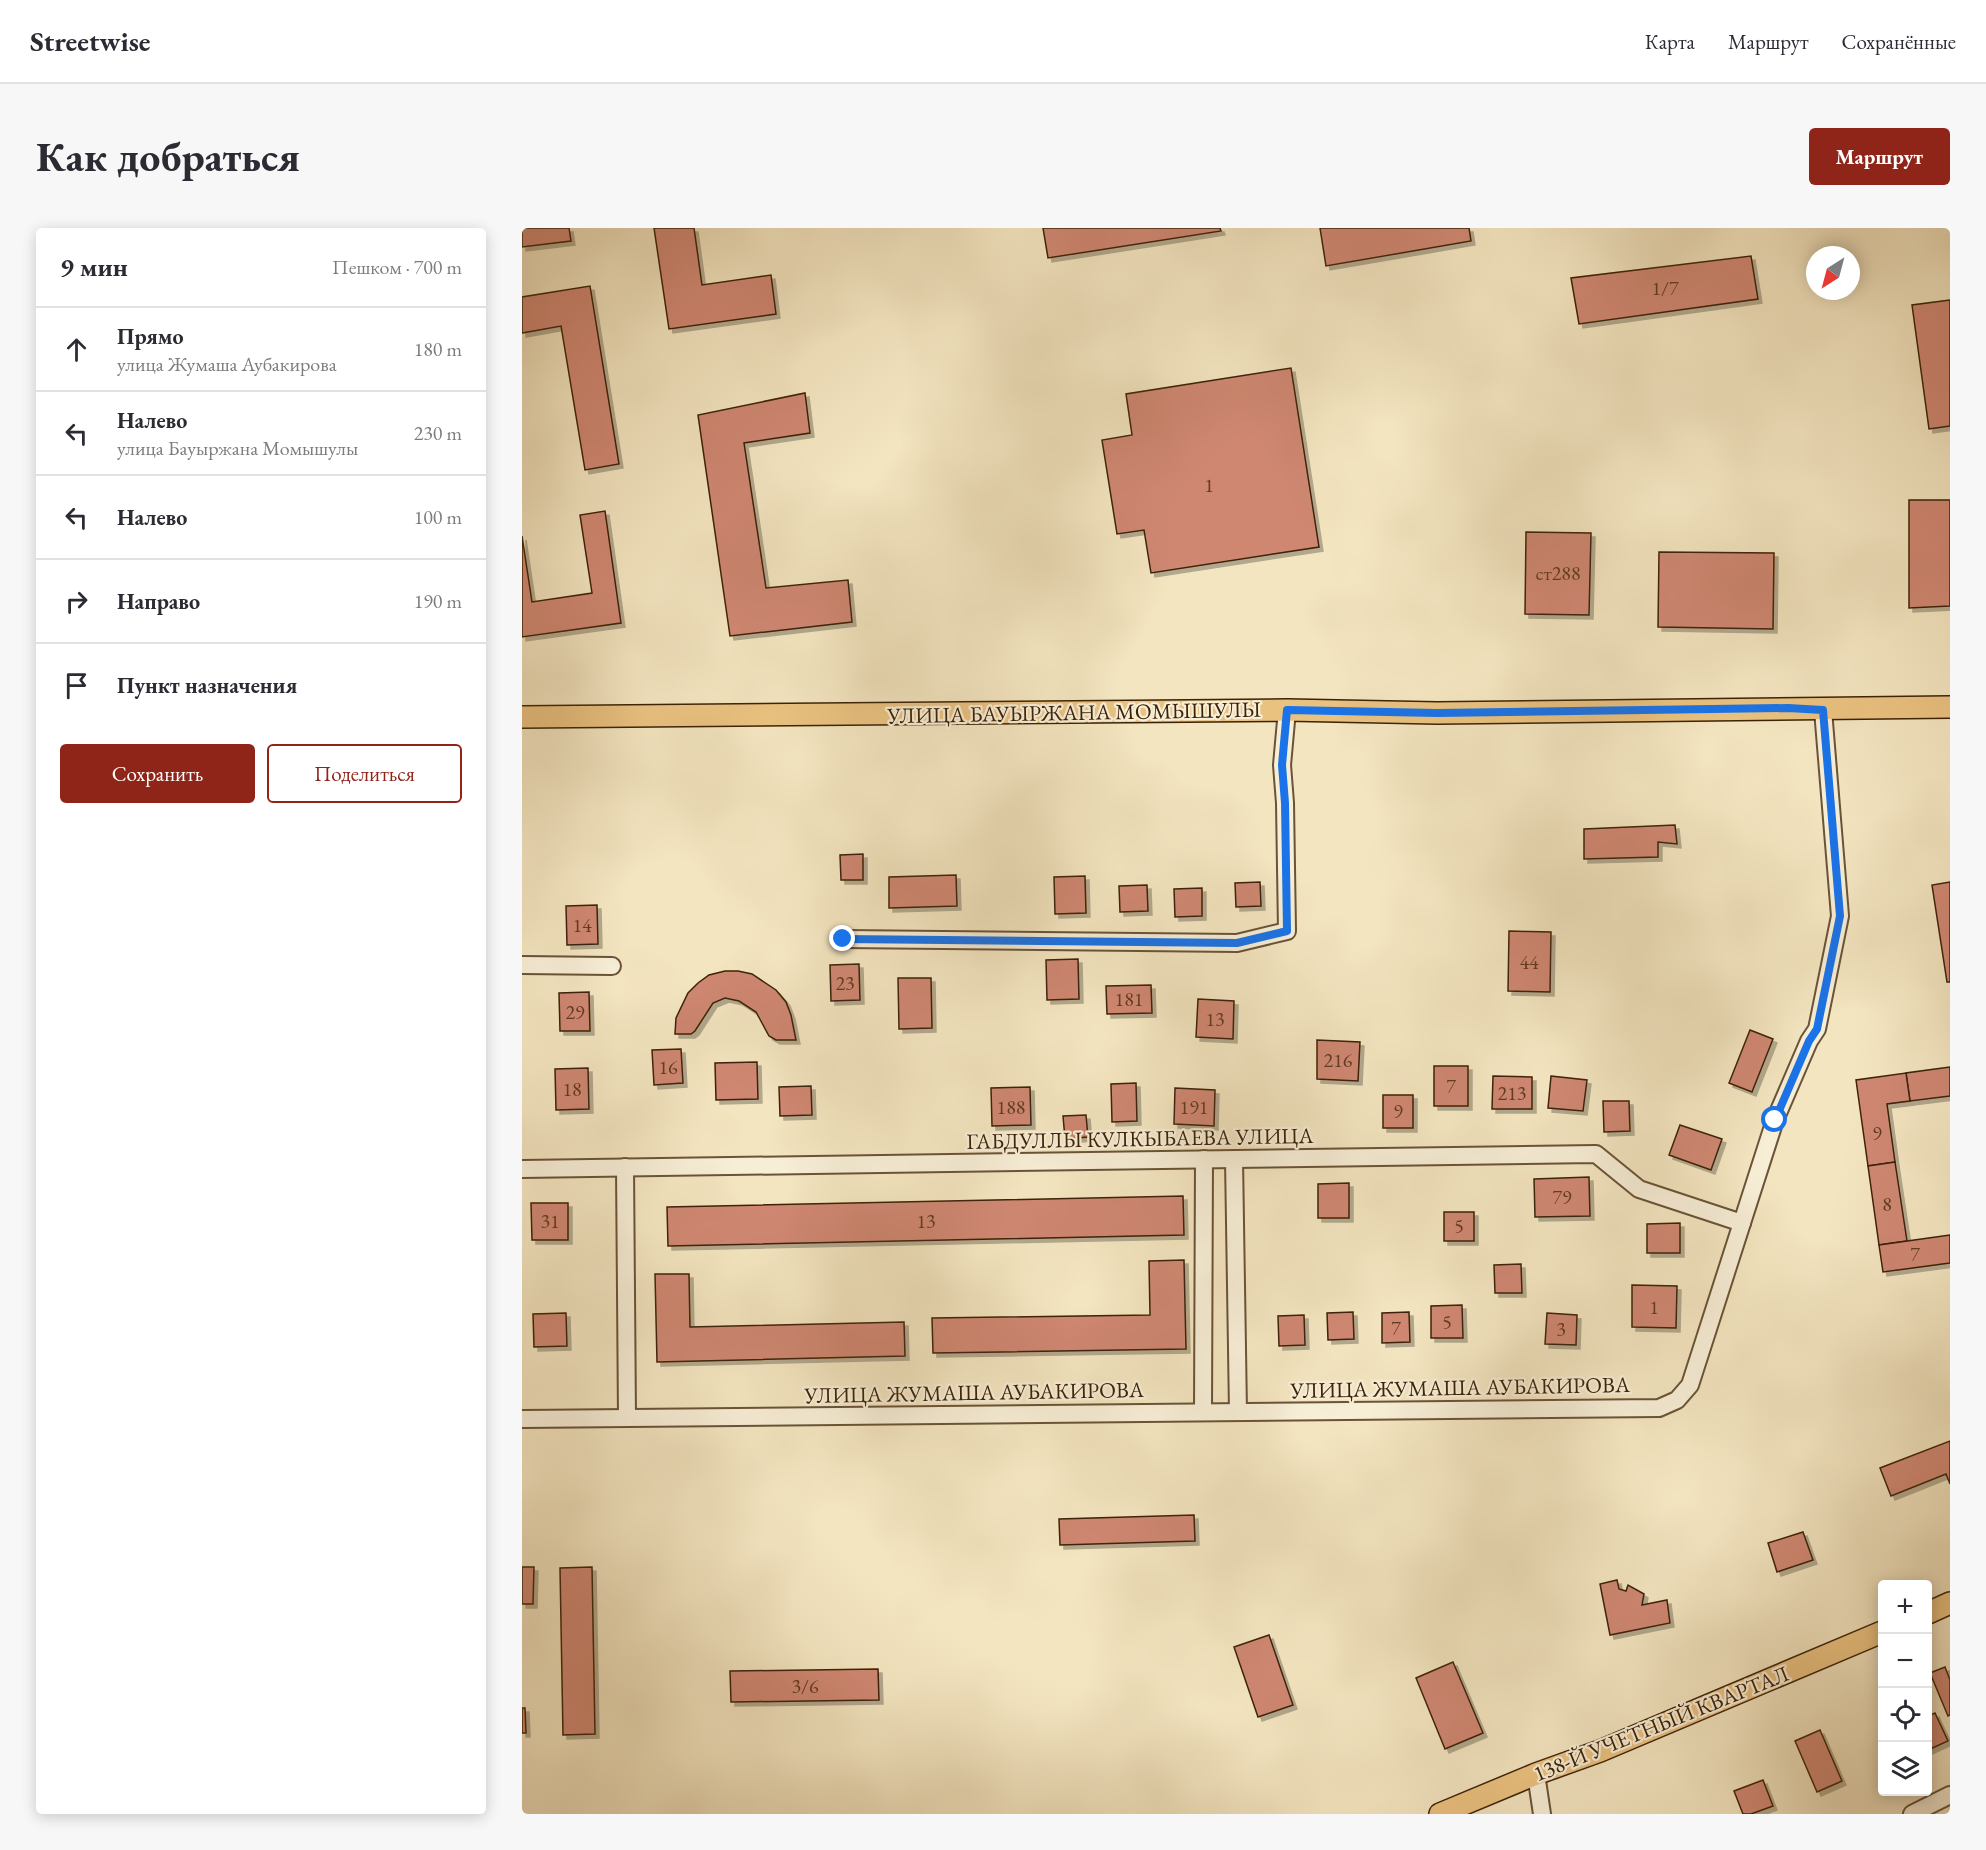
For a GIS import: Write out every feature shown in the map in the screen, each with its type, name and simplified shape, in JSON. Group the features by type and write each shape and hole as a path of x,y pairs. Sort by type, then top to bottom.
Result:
{"main road":[{"name":"УЛИЦА БАУЫРЖАНА МОМЫШУЛЫ","path":"522,717 1287,710 1437,713 1950,707"},
{"path":"1932,1611 1950,1603"},
{"name":"138-Й УЧЕТНЫЙ КВАРТАЛ","path":"1440,1814 1611,1746 1878,1634"}],"street":[{"path":"843,939 1237,943 1287,931 1285,803 1282,765 1287,710"},
{"name":"УЛИЦА ЖУМАША АУБАКИРОВА","path":"522,1419 1659,1408 1677,1400 1690,1385 1775,1120 1809,1041 1817,1029 1840,916 1823,710"},
{"path":"522,965 612,966"},
{"name":"ГАБДУЛЛЫ КУЛКЫБАЕВА УЛИЦА","path":"522,1168 1596,1154 1639,1189 1742,1223"},
{"path":"1234,1159 1238,1412"},
{"path":"1203,1412 1204,1160"},
{"path":"625,1167 627,1418"},
{"path":"1536,1774 1542,1814"},
{"path":"1912,1814 1950,1795"}],"building":[{"path":"522,228 569,228 571,241 522,247"},
{"path":"654,228 694,228 702,285 771,275 776,314 669,329"},
{"path":"1043,228 1220,228 1221,231 1048,258"},
{"path":"1320,228 1469,228 1471,241 1326,266"},
{"path":"1751,256 1758,299 1579,324 1571,278"},
{"path":"590,286 619,464 585,470 561,326 522,333 522,297"},
{"path":"1950,300 1950,426 1929,429 1912,305"},
{"path":"1291,368 1319,547 1151,573 1144,530 1117,534 1102,440 1132,435 1126,394"},
{"path":"805,393 810,433 744,443 766,588 848,580 852,622 730,636 698,415"},
{"path":"1909,500 1950,500 1950,606 1909,608"},
{"path":"605,511 621,623 522,637 522,536 532,602 592,593 580,515"},
{"path":"1526,532 1591,533 1589,615 1525,614"},
{"path":"1659,552 1774,553 1773,629 1658,627"},
{"path":"1675,825 1677,844 1658,842 1658,857 1584,859 1584,829"},
{"path":"863,854 863,880 841,880 840,855"},
{"path":"956,875 957,906 889,908 889,877"},
{"path":"1085,876 1086,913 1055,914 1054,877"},
{"path":"1260,882 1261,906 1236,907 1235,883"},
{"path":"1950,882 1950,982 1947,982 1932,885"},
{"path":"1147,885 1148,911 1120,912 1119,886"},
{"path":"1202,888 1202,916 1175,917 1174,889"},
{"path":"597,905 598,944 567,945 566,906"},
{"path":"1509,931 1551,932 1550,992 1508,991"},
{"path":"1078,959 1079,999 1047,1000 1046,960"},
{"path":"859,964 860,1000 831,1001 830,965"},
{"path":"725,971 752,974 776,990 786,1002 796,1040 776,1040 769,1036 756,1012 739,1001 725,998 713,1003 691,1034 675,1034 676,1018 688,993 709,975"},
{"path":"898,978 931,978 932,1028 899,1029"},
{"path":"1151,985 1152,1013 1107,1014 1106,986"},
{"path":"589,992 590,1031 560,1031 559,993"},
{"path":"1198,999 1234,1001 1233,1039 1196,1037"},
{"path":"1750,1030 1773,1039 1752,1092 1729,1083"},
{"path":"1317,1040 1360,1042 1358,1081 1317,1079"},
{"path":"681,1049 683,1083 654,1085 652,1050"},
{"path":"757,1062 758,1099 716,1100 715,1063"},
{"path":"1434,1066 1468,1066 1468,1106 1434,1106"},
{"path":"1950,1067 1950,1096 1910,1101 1906,1073"},
{"path":"588,1068 589,1109 556,1110 555,1069"},
{"path":"1906,1073 1910,1101 1887,1104 1895,1162 1868,1166 1856,1080"},
{"path":"1493,1076 1532,1077 1532,1109 1492,1109"},
{"path":"1551,1076 1587,1080 1583,1111 1548,1108"},
{"path":"1136,1083 1137,1121 1112,1122 1111,1084"},
{"path":"811,1086 812,1115 780,1116 779,1087"},
{"path":"1030,1087 1031,1125 992,1126 991,1088"},
{"path":"1175,1088 1215,1090 1214,1126 1174,1124"},
{"path":"1383,1095 1413,1095 1413,1128 1383,1128"},
{"path":"1603,1101 1629,1101 1630,1131 1604,1132"},
{"path":"1086,1115 1088,1137 1065,1139 1063,1116"},
{"path":"1680,1125 1722,1139 1711,1170 1669,1155"},
{"path":"1895,1162 1907,1241 1879,1245 1868,1166"},
{"path":"1589,1177 1590,1216 1535,1217 1534,1179"},
{"path":"1349,1183 1349,1218 1318,1218 1318,1184"},
{"path":"1183,1196 1184,1235 668,1246 667,1207"},
{"path":"531,1203 568,1203 568,1240 532,1240"},
{"path":"1444,1212 1474,1212 1474,1241 1444,1241"},
{"path":"1680,1223 1680,1253 1647,1253 1647,1224"},
{"path":"1950,1235 1950,1263 1883,1272 1879,1245"},
{"path":"1184,1260 1186,1349 933,1353 932,1318 1150,1315 1149,1261"},
{"path":"1521,1264 1522,1293 1495,1293 1494,1265"},
{"path":"655,1274 689,1274 690,1327 904,1322 905,1356 657,1362"},
{"path":"1632,1285 1677,1286 1676,1328 1632,1327"},
{"path":"1462,1305 1463,1338 1431,1338 1431,1306"},
{"path":"1353,1312 1354,1339 1328,1340 1327,1313"},
{"path":"1409,1312 1410,1342 1382,1343 1382,1313"},
{"path":"566,1313 567,1346 534,1347 533,1314"},
{"path":"1547,1313 1577,1315 1576,1345 1545,1344"},
{"path":"1304,1315 1305,1345 1279,1346 1278,1316"},
{"path":"1950,1441 1950,1484 1946,1474 1891,1496 1880,1468"},
{"path":"1194,1515 1195,1541 1060,1545 1059,1519"},
{"path":"1803,1532 1813,1560 1777,1572 1768,1543"},
{"path":"522,1567 534,1567 533,1604 522,1604"},
{"path":"592,1567 595,1734 563,1735 560,1568"},
{"path":"1617,1580 1619,1589 1626,1591 1628,1585 1644,1594 1642,1605 1667,1600 1670,1623 1610,1635 1600,1584"},
{"path":"1269,1635 1293,1705 1258,1717 1234,1647"},
{"path":"1453,1662 1483,1733 1445,1749 1416,1678"},
{"path":"1945,1667 1950,1680 1950,1715 1948,1716 1932,1678 1932,1672"},
{"path":"878,1669 879,1700 731,1702 730,1671"},
{"path":"522,1708 525,1708 526,1733 522,1733"},
{"path":"1935,1713 1948,1741 1932,1748 1932,1742 1932,1714"},
{"path":"1820,1730 1842,1781 1817,1792 1795,1741"},
{"path":"1763,1780 1773,1806 1751,1814 1743,1814 1734,1791"}],"route":[{"path":"843,939 1237,943 1287,931 1285,803 1282,765 1287,710 1437,713 1788,708 1823,710 1840,916 1817,1029 1809,1041 1775,1120"}]}
